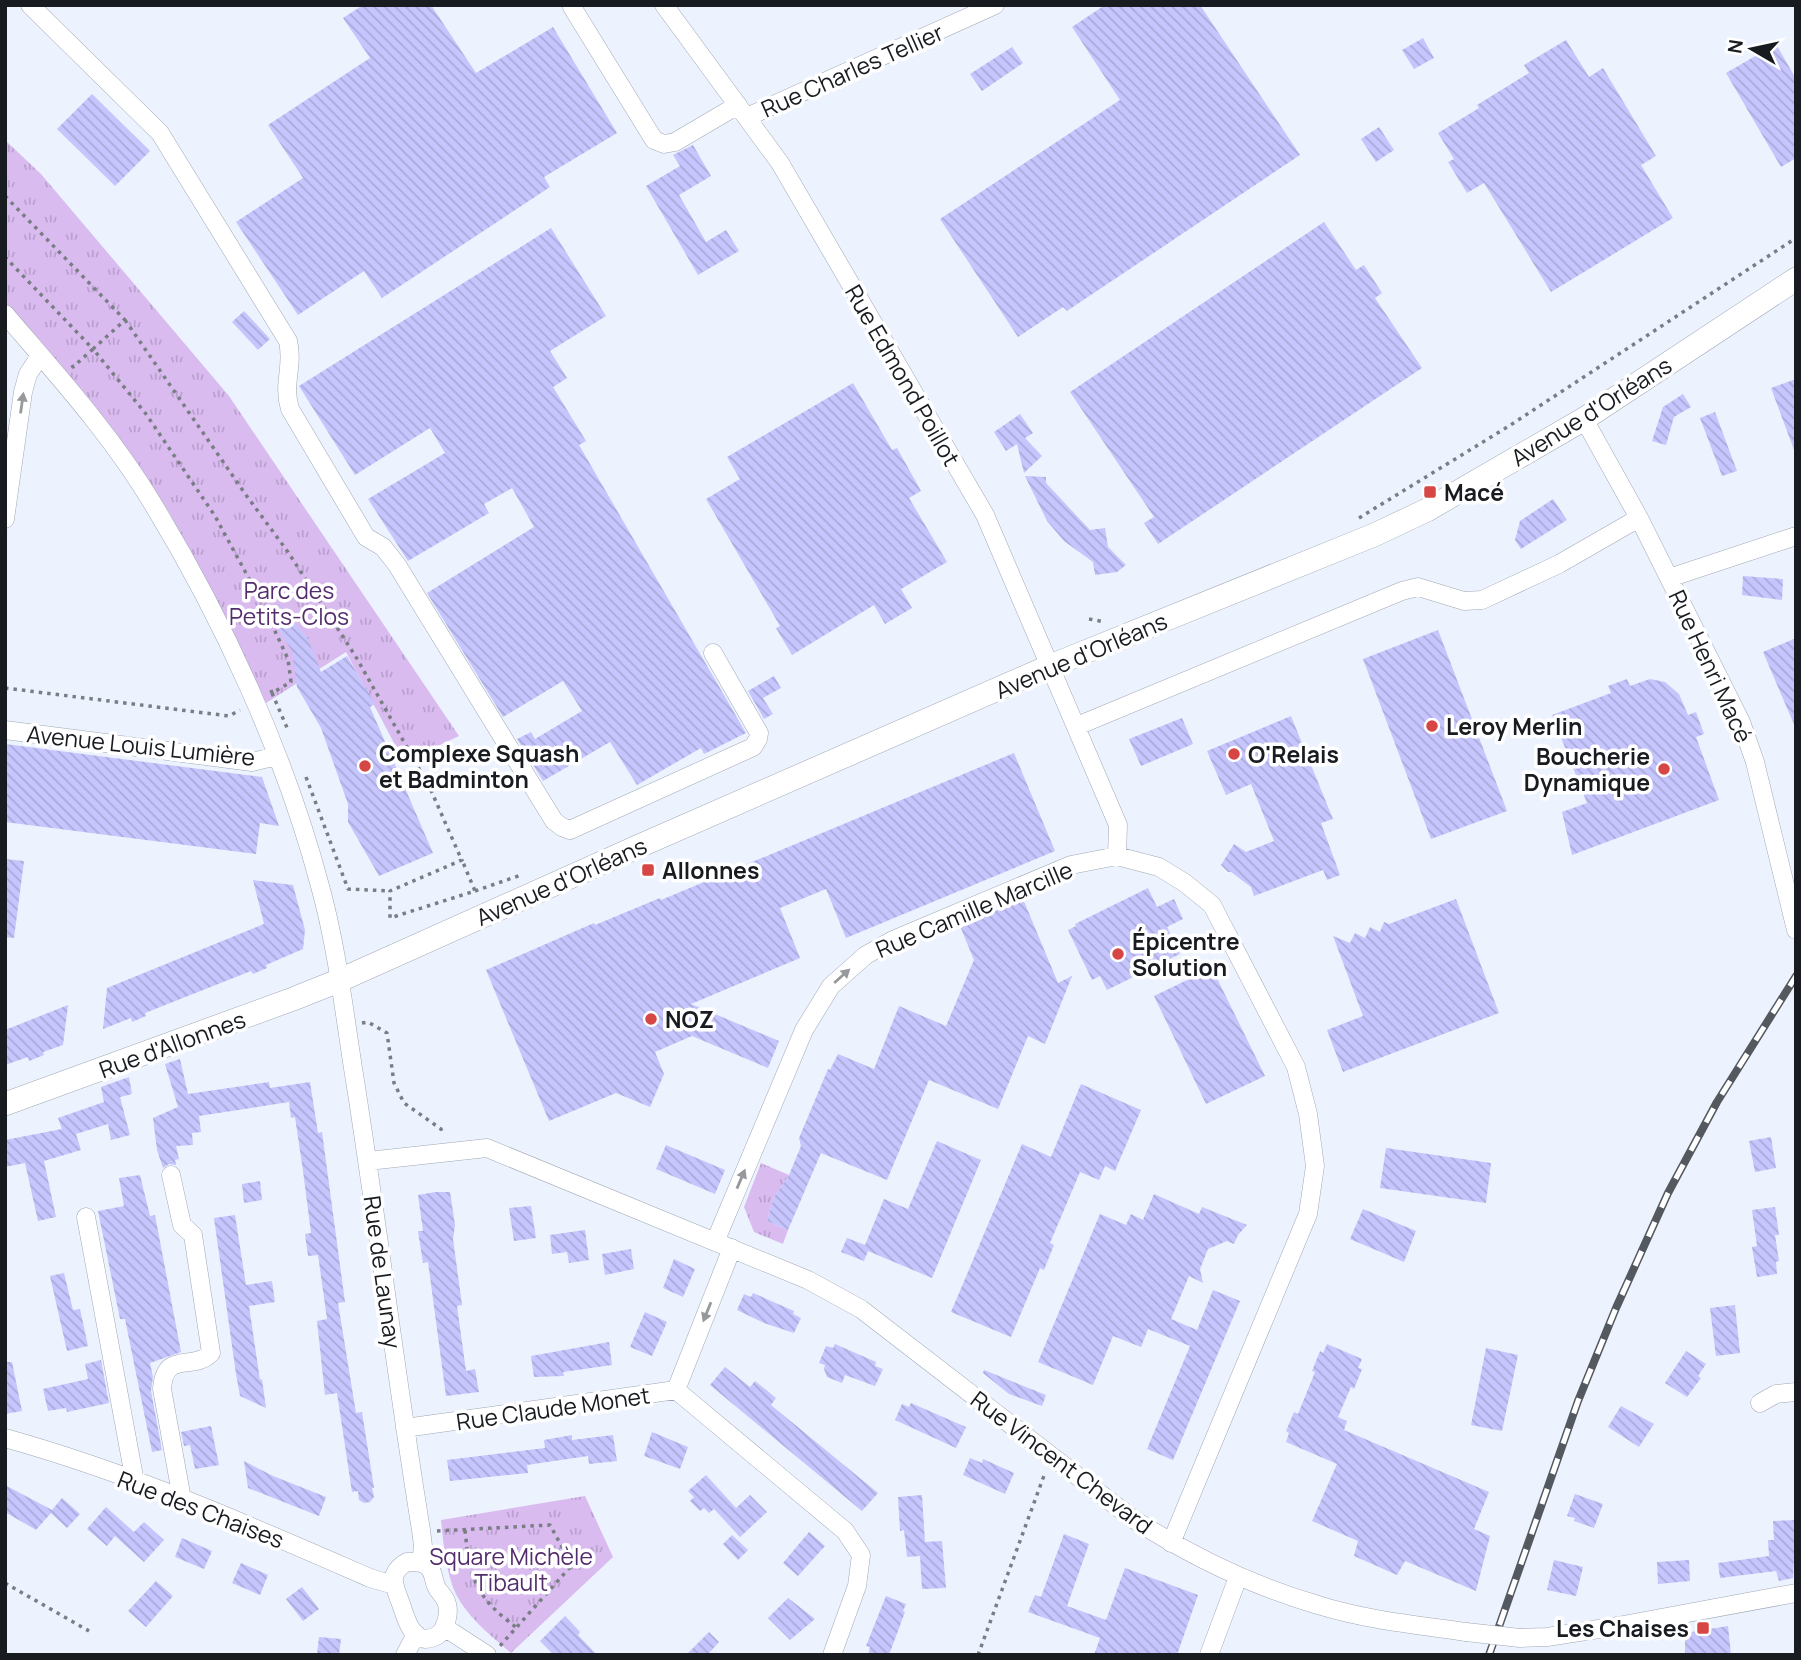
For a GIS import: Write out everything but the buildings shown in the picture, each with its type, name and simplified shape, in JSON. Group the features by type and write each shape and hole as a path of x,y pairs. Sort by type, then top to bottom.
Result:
{"main road":[{"name":"Avenue d'Orléans","path":"338,981 649,841 1048,667 1374,536 1427,510 1584,419 1796,279"},
{"name":"Rue d'Allonnes","path":"5,1104 338,981"}],"street":[{"path":"30,5 160,133 288,341 291,357 286,395 290,409 366,537 383,547 397,565 554,821 570,830 753,747 759,733 713,653"},
{"name":"Rue Edmond Poillot","path":"664,5 780,163 985,516 1118,825 1117,856"},
{"name":"Rue Charles Tellier","path":"572,7 654,140 664,144 675,142 739,106 995,5"},
{"name":"Rue de Launay","path":"5,314 40,356 66,372 83,405 150,499 216,619 254,703 277,756 320,884 331,929 368,1161 422,1538 421,1563"},
{"path":"5,517 23,392 28,374 40,356"},
{"name":"Rue Henri Macé","path":"1584,419 1639,518 1741,722 1755,762 1796,930"},
{"path":"1077,726 1402,591 1418,587 1464,601 1482,600 1559,564 1639,518"},
{"path":"1669,578 1796,536"},
{"name":"Avenue Louis Lumière","path":"5,730 252,762 277,756"},
{"name":"Rue Camille Marcille","path":"723,1245 804,1030 831,986 866,955 893,940 1071,865 1117,856 1158,867 1185,883 1212,905 1296,1067 1308,1114 1315,1166 1308,1214 1171,1543"},
{"name":"Rue Vincent Chevard","path":"368,1161 487,1148 808,1280 861,1309 1133,1519 1171,1543 1238,1577 1319,1606 1378,1619 1520,1638 1547,1637 1618,1626 1796,1593"},
{"path":"171,1175 182,1225 193,1236 211,1353 206,1359 175,1364 166,1371 163,1378 162,1389 182,1499"},
{"path":"86,1217 135,1482"},
{"name":"Rue Claude Monet","path":"405,1428 676,1390 723,1245"},
{"path":"676,1390 845,1531 862,1555 857,1586 832,1655"},
{"path":"1759,1397 1796,1392"},
{"name":"Rue des Chaises","path":"5,1438 182,1499 370,1578 394,1585"},
{"path":"407,1562 421,1563 433,1573 436,1588 446,1601 447,1617 444,1627 441,1633 433,1638 424,1638 408,1627 394,1591 394,1577 400,1566 407,1562"},
{"path":"1209,1655 1238,1577"},
{"path":"444,1627 494,1650"},
{"path":"405,1655 415,1634"}],"path":[{"path":"5,196 124,320 288,552 356,657 430,788 475,891 390,918 390,891"},
{"path":"1358,518 1517,421 1796,238"},
{"path":"5,257 93,349 146,414 215,516 260,599 288,659 291,682 229,716 5,688"},
{"path":"93,349 124,320"},
{"path":"1089,619 1111,623"},
{"path":"268,684 291,738"},
{"path":"305,775 348,889 390,891 462,860"},
{"path":"346,1027 369,1022 387,1033 394,1083 404,1103 441,1129 447,1152"},
{"path":"978,1655 1052,1456"},
{"path":"442,1531 550,1525 572,1565 517,1629 494,1650"},
{"path":"465,1530 468,1564 478,1590 487,1602 517,1629"},
{"path":"5,1583 89,1631"}],"green space":[{"name":"Parc des Petits-Clos","path":"5,140 41,174 229,396 459,736 404,762 346,652 266,703 169,512 5,305"},
{"path":"761,1163 789,1175 774,1197 767,1221 788,1230 783,1244 754,1232 744,1207"},
{"name":"Square Michèle Tibault","path":"585,1496 613,1557 511,1653 476,1621 455,1592 444,1551 441,1520"}],"railway":[{"path":"1489,1655 1578,1401 1616,1308 1668,1193 1717,1102 1796,976"}],"place":[{"name":"Macé","path":"1430,492"},
{"name":"Leroy Merlin","path":"1432,726"},
{"name":"O'Relais","path":"1234,754"},
{"name":"Complexe Squash et Badminton","path":"365,766"},
{"name":"Boucherie Dynamique","path":"1664,769"},
{"name":"Allonnes","path":"648,870"},
{"name":"Épicentre Solution","path":"1118,954"},
{"name":"NOZ","path":"651,1019"},
{"name":"Les Chaises","path":"1703,1628"}]}
